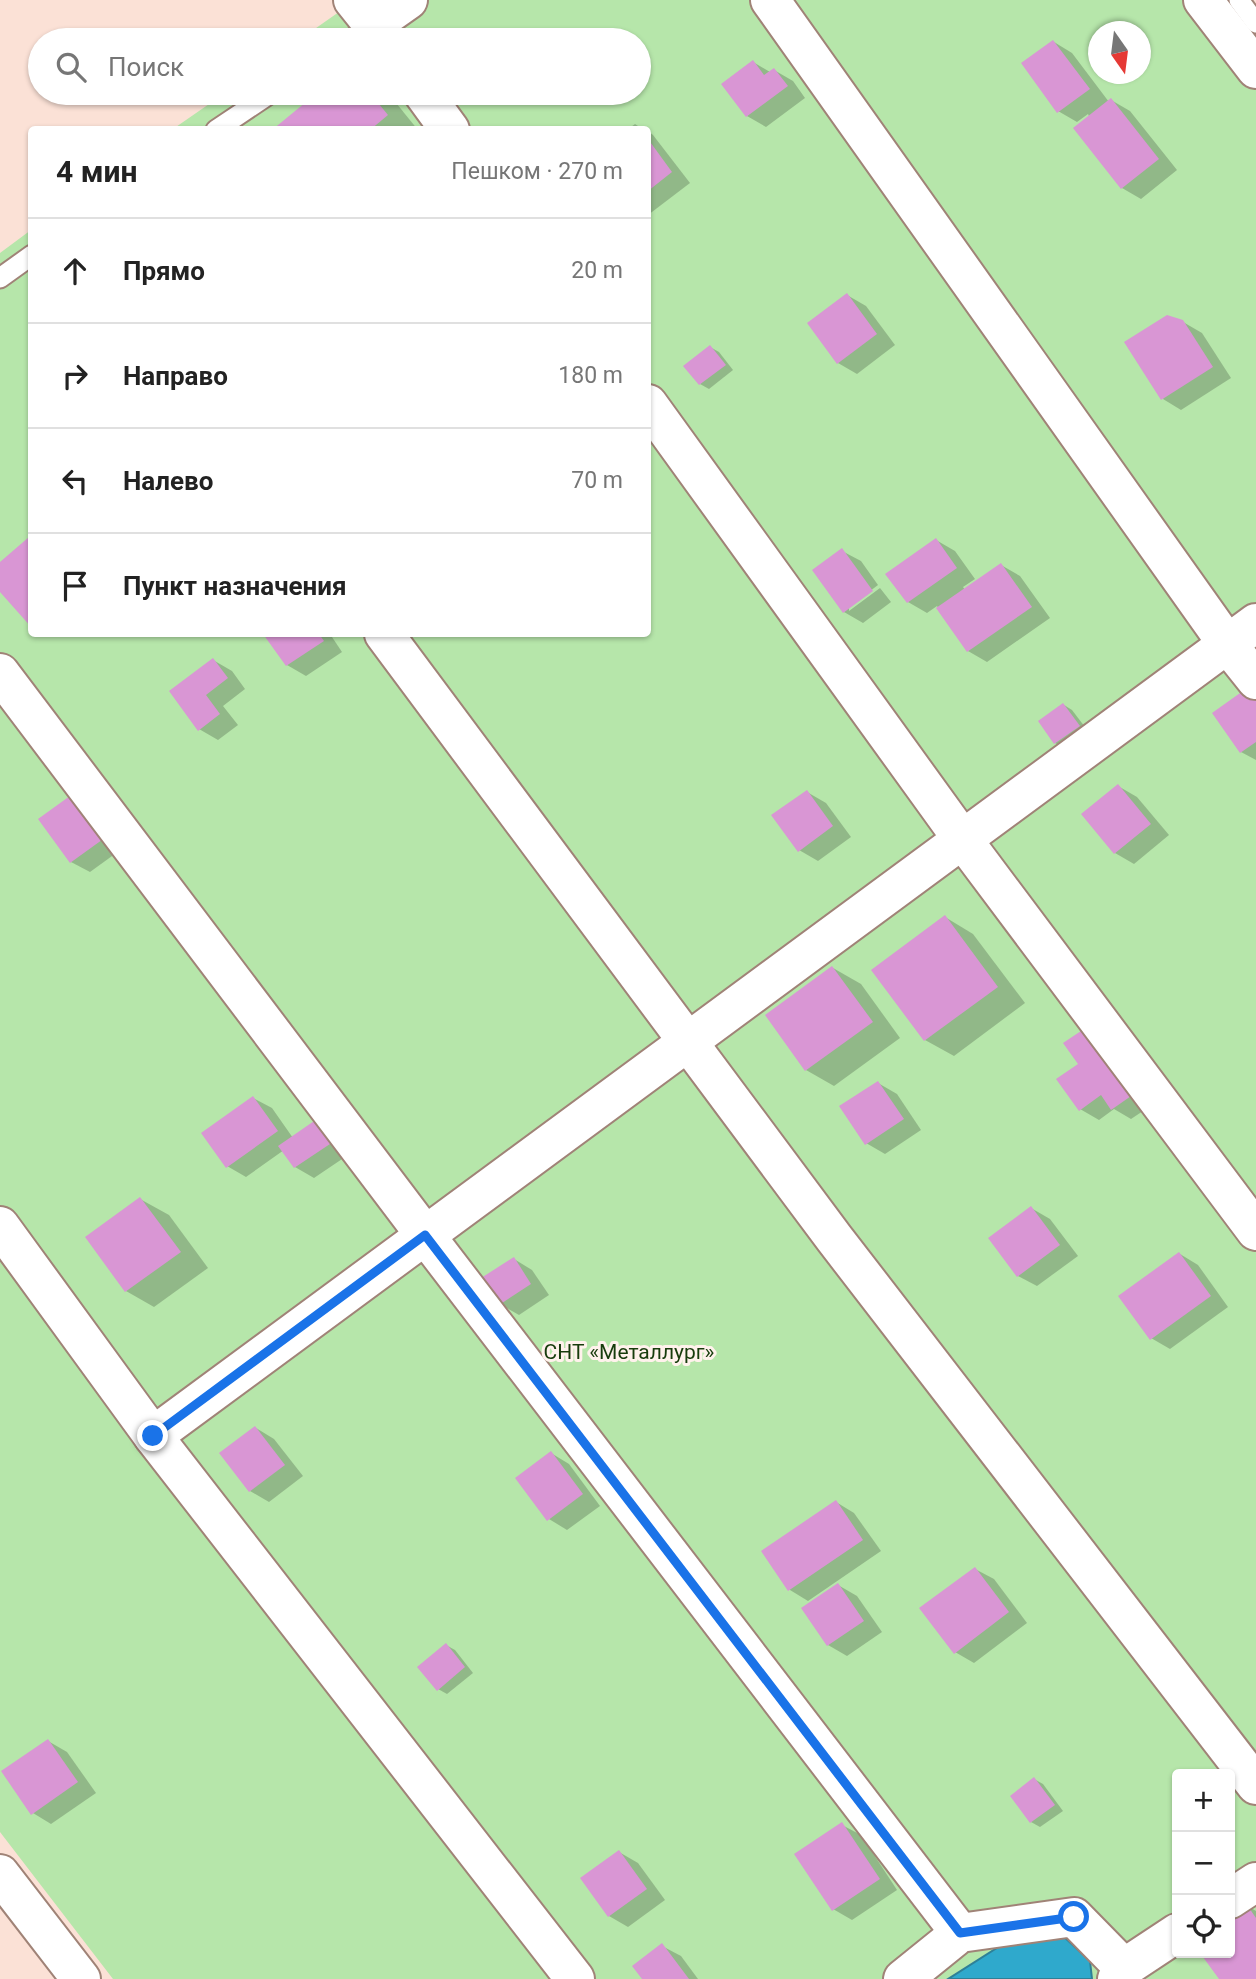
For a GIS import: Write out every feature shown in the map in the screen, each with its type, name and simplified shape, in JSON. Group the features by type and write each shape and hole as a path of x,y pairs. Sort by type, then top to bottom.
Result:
{"street":[{"path":"365,26 408,0"},
{"path":"770,0 1242,634 1256,680"},
{"path":"1203,0 1253,48"},
{"path":"432,105 447,126"},
{"path":"651,408 962,840 1256,1231"},
{"path":"153,1436 1242,634"},
{"path":"386,637 834,1238 1256,1785"},
{"path":"0,673 425,1235 960,1933"},
{"path":"0,1226 153,1436 575,1979"},
{"path":"0,1874 81,1979"},
{"path":"1235,1896 1256,1882"},
{"path":"902,1979 960,1933 1074,1917 1120,1974 1172,1937"}],"lane":[{"path":"1238,0 1253,48"},
{"path":"222,126 253,105"},
{"path":"0,278 28,258"}],"green space":[{"name":"СНТ «Металлург»","path":"356,0 1221,0 1256,46 1256,1979 113,1979 0,1832 0,253 28,232 28,637 651,637 651,126 177,126 208,105 651,105 651,28 316,28"}],"water":[{"path":"1061,1934 1090,1961 1092,1979 948,1979 1011,1939"}],"building":[{"path":"1053,40 1090,89 1057,113 1021,63"},
{"path":"753,60 764,75 774,68 788,86 746,117 721,84"},
{"path":"1111,98 1159,159 1121,189 1073,128"},
{"path":"302,105 380,105 388,115 375,126 277,126"},
{"path":"651,143 672,172 651,189"},
{"path":"847,293 877,334 837,364 807,323"},
{"path":"1167,315 1183,320 1213,367 1161,400 1124,342"},
{"path":"710,345 726,365 699,385 683,366"},
{"path":"28,538 28,624 0,592 0,562"},
{"path":"936,538 957,568 907,603 885,574"},
{"path":"842,548 873,591 843,613 812,570"},
{"path":"1001,563 1032,607 967,652 936,608"},
{"path":"265,637 321,637 324,641 286,666"},
{"path":"213,658 228,678 206,695 220,714 198,731 169,691"},
{"path":"1250,686 1256,694 1256,742 1240,753 1212,713"},
{"path":"1063,703 1080,726 1054,744 1038,721"},
{"path":"1118,784 1151,824 1114,854 1081,814"},
{"path":"81,788 113,832 70,863 38,819"},
{"path":"807,790 833,826 798,852 771,815"},
{"path":"945,915 998,987 924,1041 871,970"},
{"path":"832,966 873,1022 805,1071 765,1015"},
{"path":"1087,1027 1134,1094 1111,1110 1101,1095 1079,1111 1056,1079 1078,1064 1063,1043"},
{"path":"878,1081 904,1119 865,1145 839,1106"},
{"path":"253,1096 278,1131 226,1168 201,1133"},
{"path":"317,1119 333,1142 294,1168 278,1146"},
{"path":"140,1197 181,1252 125,1292 85,1237"},
{"path":"1031,1206 1060,1245 1017,1277 988,1238"},
{"path":"1179,1252 1211,1296 1150,1340 1118,1296"},
{"path":"514,1257 531,1284 499,1305 481,1278"},
{"path":"255,1426 285,1465 249,1492 219,1453"},
{"path":"551,1451 583,1494 547,1521 515,1478"},
{"path":"836,1500 863,1540 788,1591 761,1551"},
{"path":"975,1567 1009,1612 954,1654 919,1608"},
{"path":"838,1583 864,1621 827,1646 801,1608"},
{"path":"446,1643 465,1667 437,1691 417,1667"},
{"path":"48,1739 78,1782 31,1815 1,1771"},
{"path":"1034,1777 1055,1805 1030,1823 1010,1796"},
{"path":"842,1822 880,1879 832,1911 794,1854"},
{"path":"619,1850 647,1889 608,1917 580,1878"},
{"path":"1245,1902 1256,1918 1256,1979 1219,1979 1204,1958 1235,1958 1235,1909"},
{"path":"662,1943 689,1979 642,1979 632,1966"}],"route":[{"path":"153,1436 425,1235 960,1933 1074,1917"}]}
